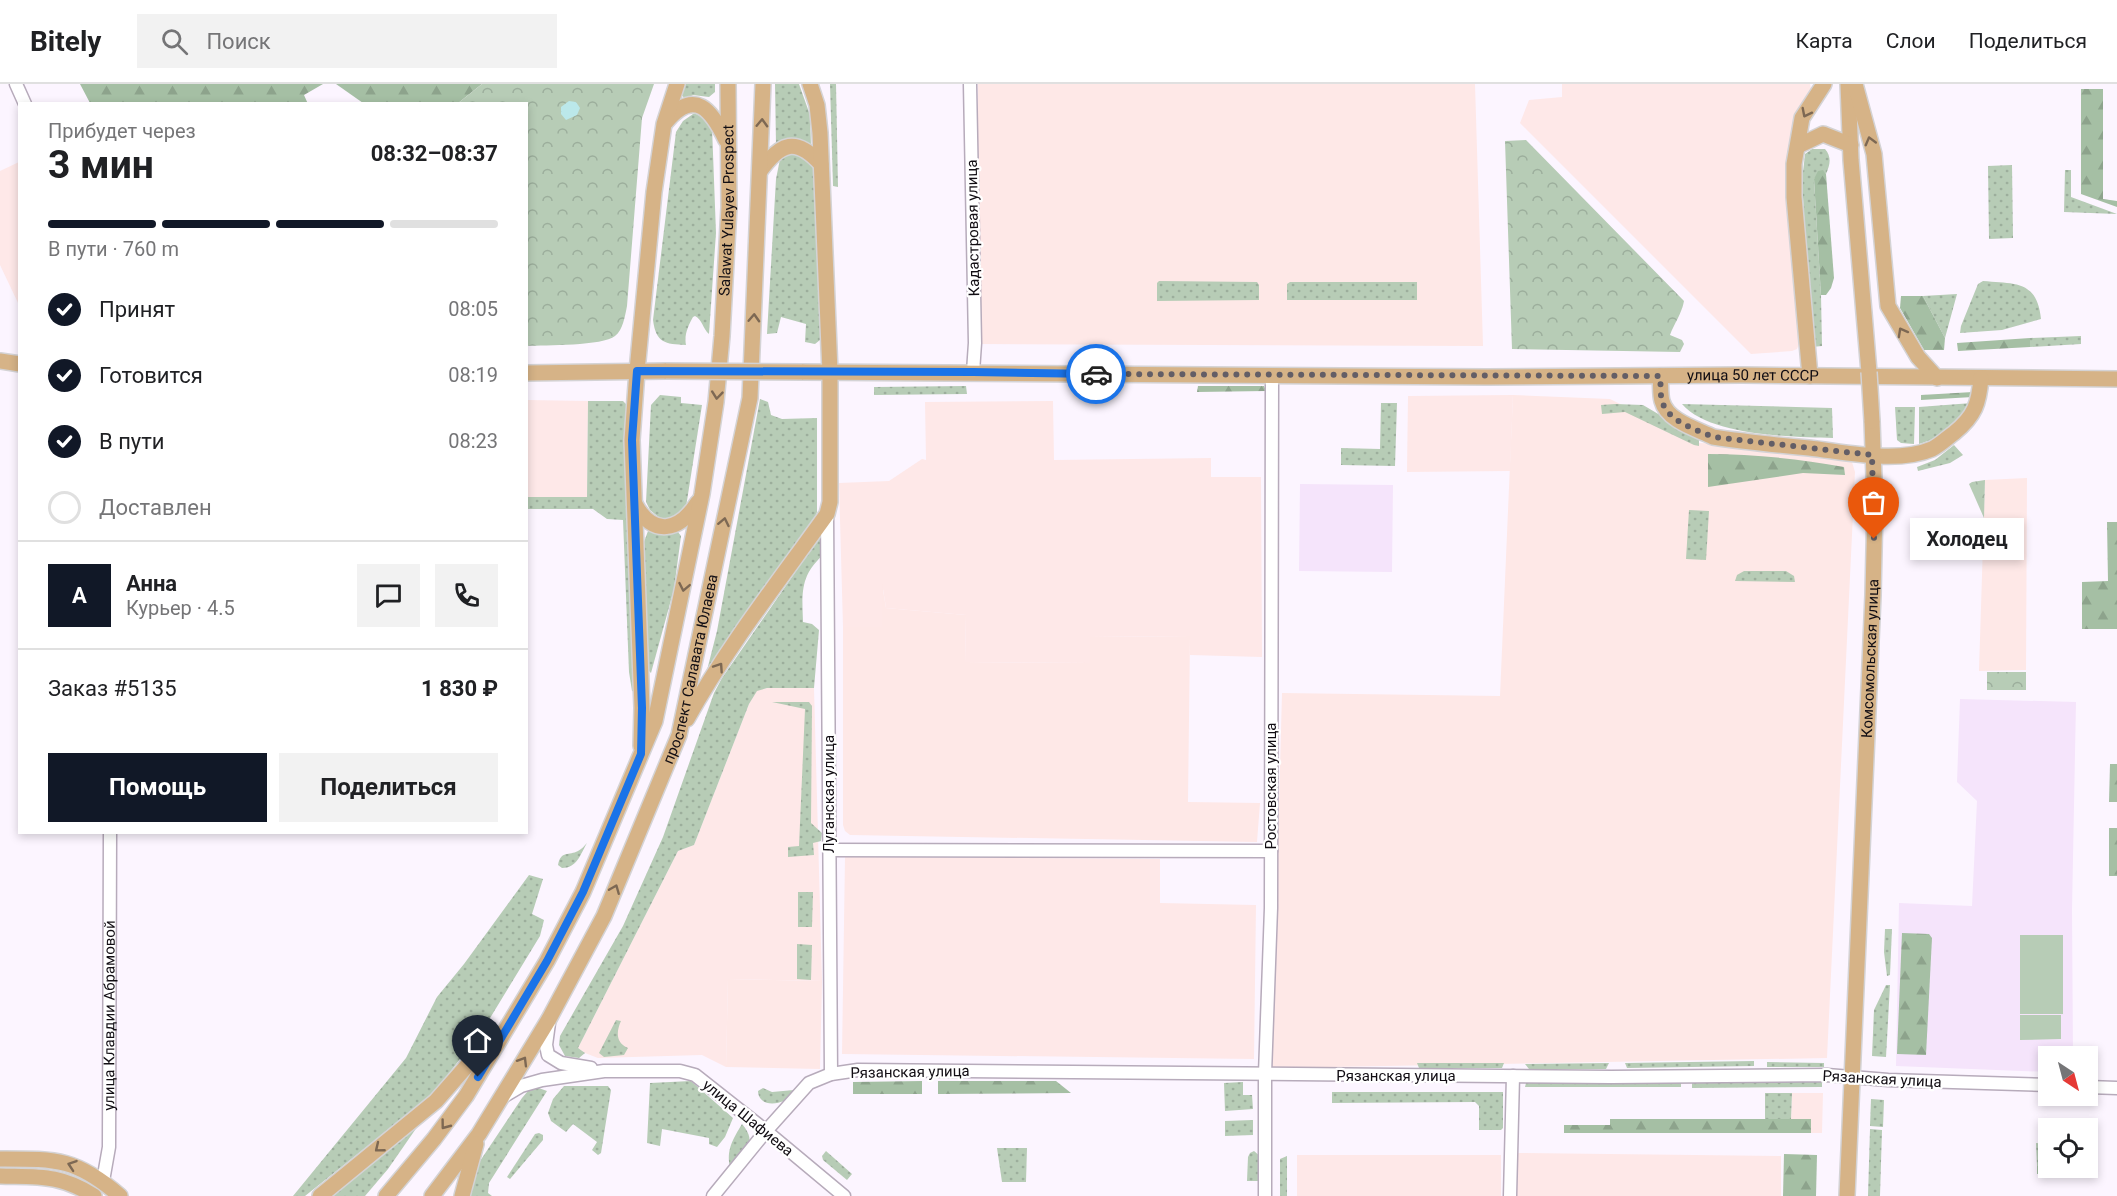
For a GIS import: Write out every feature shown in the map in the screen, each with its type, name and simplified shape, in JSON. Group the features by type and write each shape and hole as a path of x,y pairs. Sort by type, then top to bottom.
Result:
{"main road":[{"path":"641,754 642,708 632,440 654,192 664,124 677,84"},
{"name":"Salawat Yulayev Prospect","path":"728,84 729,146"},
{"name":"проспект Салавата Юлаева","path":"432,1196 479,1134 549,1018 604,916 679,735 750,398 763,84"},
{"path":"679,735 720,666 827,514 831,494 830,372 817,105 810,84"},
{"path":"1810,376 1794,197 1794,164 1802,118 1824,84"},
{"name":"Комсомольская улица","path":"1847,1196 1875,506 1872,421 1851,153 1848,84"},
{"path":"1855,84 1874,154 1888,306 1917,357 1937,378"},
{"path":"664,124 681,108 699,106 711,113 729,146"},
{"path":"1798,146 1823,134 1851,153"},
{"name":"проспект Салавата Юлаева","path":"386,1196 434,1139 466,1096 547,961 583,892 655,721 702,494 716,402 729,207 729,146"},
{"path":"760,171 771,155 794,146 810,153 821,164"},
{"path":"0,361 18,364"},
{"name":"улица 50 лет СССР","path":"528,373 973,372 1272,376 1810,376 2117,379"},
{"path":"1660,376 1662,402 1670,414 1690,427 1713,437 1872,455 1916,454 1933,448 1959,429 1976,408 1980,400 1982,378"},
{"path":"635,504 646,520 662,527 679,523 686,518 702,494"},
{"path":"320,1196 436,1101 479,1052 512,1021"},
{"path":"462,1196 479,1134"},
{"path":"0,1159 60,1161 82,1168 103,1181 120,1196"},
{"path":"0,1176 57,1178 76,1185 93,1196"},
{"name":"улица Клавдии Абрамовой","path":"93,1196 103,1181"}],"street":[{"path":"16,84 24,102"},
{"name":"Кадастровая улица","path":"970,84 975,343 973,372"},
{"name":"Ростовская улица","path":"1265,1196 1265,1074 1271,851 1272,376"},
{"name":"Луганская улица","path":"827,514 831,1074"},
{"name":"улица Клавдии Абрамовой","path":"103,1181 109,1147 110,834"},
{"path":"829,850 1271,851"},
{"name":"улица Шафиева","path":"549,1018 546,1045 548,1054 561,1062 604,1071"},
{"name":"Рязанская улица","path":"766,1131 809,1083 831,1074 870,1070 1513,1076 1827,1075 1851,1078 2038,1085"},
{"name":"улица Шафиева","path":"501,1098 520,1086 542,1080 604,1071 680,1071 695,1075 844,1196"},
{"path":"1510,1196 1513,1076"},
{"path":"2098,1087 2117,1088"},
{"path":"712,1196 766,1131"}],"shaded area":[{"path":"978,84 1475,84 1483,346 977,344"},
{"path":"1562,84 1810,84 1811,89 1793,129 1790,198 1799,344 1797,349 1751,354 1520,123 1529,100 1562,97"},
{"path":"18,162 18,303 0,265 0,171"},
{"path":"1513,395 1510,471 1407,472 1408,396"},
{"path":"1513,395 1610,399 1699,443 1754,445 1847,456 1852,462 1855,472 1827,1058 1272,1068 1282,693 1500,696"},
{"path":"528,400 588,401 587,497 528,497"},
{"path":"1053,401 1054,460 1211,458 1211,477 1261,477 1262,657 1190,655 1190,636 1091,637 1090,663 965,662 966,615 886,608 883,589 882,627 843,627 839,483 889,481 922,459 926,460 925,402"},
{"path":"2027,478 2026,670 1979,671 1985,480"},
{"path":"1300,484 1393,485 1392,572 1299,571"},
{"path":"882,584 886,608 966,615 965,662 1090,663 1090,637 1190,636 1188,802 1260,803 1257,842 850,835 845,831 843,825 843,627 882,627"},
{"path":"814,688 822,981 728,979 726,1067 702,1055 598,1058 585,1053 578,1048 678,851 694,845 749,704 757,690"},
{"path":"1960,699 2076,702 2072,910 2073,1046 2038,1046 2038,1072 1896,1066 1899,903 1972,906 1977,801 1957,782"},
{"path":"845,857 1160,859 1160,903 1256,905 1254,1059 842,1054"},
{"path":"728,979 822,981 820,1069 726,1067"},
{"path":"1792,1093 1823,1093 1822,1133 1811,1133 1810,1119 1791,1119"},
{"path":"1517,1153 1781,1156 1781,1196 1516,1196"},
{"path":"1297,1155 1501,1155 1501,1196 1297,1196"}],"green space":[{"path":"80,84 323,84 304,95 307,102 89,102"},
{"path":"336,84 482,84 460,102 362,102"},
{"path":"482,84 654,84 642,118 627,306 622,327 615,336 599,342 528,346 528,102 460,102"},
{"path":"685,84 715,84 715,92 709,97 693,95 686,99 681,95"},
{"path":"775,84 799,84 810,115 811,145 776,145"},
{"path":"830,84 836,84 838,187 833,186"},
{"path":"2081,89 2103,89 2103,199 2117,201 2117,207 2081,194"},
{"path":"693,114 704,117 712,127 716,233 709,334 695,316 687,331 686,345 667,343 659,338 653,320 676,132 683,121"},
{"path":"1526,140 1684,301 1670,335 1682,340 1684,344 1680,352 1512,349 1505,141"},
{"path":"1812,149 1825,149 1830,161 1826,174 1823,171 1814,179 1822,346 1812,347 1802,181 1805,154"},
{"path":"793,153 805,154 818,168 824,331 820,340 815,344 805,342 806,324 781,317 777,333 767,334 776,179 780,159"},
{"path":"2012,165 2013,238 1989,239 1988,166"},
{"path":"1823,170 1826,174 1834,278 1826,295 1821,295 1814,179 1818,171"},
{"path":"2065,170 2071,170 2071,197 2117,214 2064,212"},
{"path":"1159,281 1257,282 1259,300 1157,301"},
{"path":"1983,281 2022,286 2035,297 2041,319 2002,330 1960,333 1978,284"},
{"path":"1290,282 1417,282 1417,300 1287,300 1287,284"},
{"path":"1957,294 1945,338 1923,296"},
{"path":"1901,296 1923,296 1945,338 1944,350 1924,350 1900,308"},
{"path":"2081,336 2081,344 2030,347 2030,338"},
{"path":"2030,338 2030,347 1958,351 1957,343"},
{"path":"966,386 967,394 874,395 874,387"},
{"path":"1198,386 1264,386 1266,391 1197,392"},
{"path":"1973,392 1973,397 1921,400 1921,395"},
{"path":"660,395 681,397 681,403 702,405 686,507 676,518 662,520 650,510 646,502 651,405"},
{"path":"760,399 768,402 771,415 782,419 817,418 817,512 812,528 705,678 717,631"},
{"path":"588,401 623,401 628,406 638,692 632,691 629,672 623,520 607,519 593,509 528,509 528,497 587,497"},
{"path":"1381,403 1397,403 1395,466 1341,465 1341,448 1380,449"},
{"path":"1972,403 1949,429 1919,444 1919,407"},
{"path":"1682,404 1832,408 1833,438 1796,437 1731,429 1695,415"},
{"path":"1601,405 1643,405 1699,438 1699,446 1625,412 1602,414"},
{"path":"1895,407 1915,407 1914,444 1901,443 1897,440"},
{"path":"1954,445 1963,455 1950,463 1918,471 1917,467 1935,460"},
{"path":"1708,454 1759,456 1827,464 1844,467 1845,475 1803,473 1708,487"},
{"path":"1985,480 1984,518 1969,484"},
{"path":"1689,510 1709,511 1706,560 1686,559"},
{"path":"2107,522 2117,522 2117,629 2082,629 2082,582 2108,581"},
{"path":"648,531 665,535 678,532 681,536 674,589 651,673 649,671 644,542"},
{"path":"823,532 822,556 806,578 803,594 803,622 812,624 819,630 814,688 767,688 757,691 749,704 694,845 678,851 578,1048 585,1053 579,1058 565,1056 559,1045 560,1036 623,926 663,837 714,693"},
{"path":"1744,571 1786,571 1794,576 1795,582 1735,581 1737,575"},
{"path":"1987,672 2026,672 2026,690 1987,690"},
{"path":"772,702 809,702 812,706 811,823 822,833 821,841 813,843 814,855 788,857 788,847 799,846 805,709"},
{"path":"2110,764 2117,764 2117,802 2109,802"},
{"path":"2109,828 2117,828 2117,876 2109,876"},
{"path":"587,843 575,863 562,868 558,865 563,855 578,851"},
{"path":"529,875 543,879 532,914 544,920 540,936 484,1028 433,1094 305,1196 293,1196 406,1058 437,997"},
{"path":"798,892 813,892 812,927 798,927"},
{"path":"1885,929 1892,929 1890,975 1887,976 1884,952"},
{"path":"1902,933 1929,934 1932,938 1926,1055 1897,1054"},
{"path":"2020,935 2063,935 2063,1014 2020,1014"},
{"path":"797,944 812,945 811,980 797,979"},
{"path":"1886,985 1890,985 1886,1057 1872,1056 1874,1010"},
{"path":"2020,1015 2061,1015 2061,1039 2020,1040"},
{"path":"616,1020 621,1021 618,1029 619,1040 628,1048 624,1055 604,1057 599,1053"},
{"path":"1754,1061 1754,1066 1627,1068 1625,1063"},
{"path":"1767,1062 1824,1063 1824,1067 1767,1067"},
{"path":"1417,1063 1504,1063 1502,1068 1419,1068"},
{"path":"1609,1063 1606,1069 1529,1069 1525,1064"},
{"path":"691,1081 733,1118 725,1137 717,1147 709,1144 709,1138 662,1129 660,1146 647,1143 650,1083"},
{"path":"922,1081 922,1094 853,1094 853,1082"},
{"path":"938,1081 1056,1081 1071,1093 938,1094"},
{"path":"1681,1081 1681,1087 1525,1087 1526,1083"},
{"path":"1243,1082 1243,1095 1252,1095 1253,1109 1225,1111 1224,1083"},
{"path":"1692,1082 1822,1082 1822,1087 1692,1088"},
{"path":"564,1086 608,1086 611,1090 601,1153 598,1155 592,1150 597,1142 573,1124 566,1132 551,1121 548,1113 553,1099"},
{"path":"536,1087 547,1091 489,1183 488,1193 492,1196 468,1196 476,1167 522,1098"},
{"path":"763,1088 772,1092 794,1090 794,1094 785,1100 768,1103 763,1101 758,1091"},
{"path":"1332,1092 1503,1092 1503,1128 1501,1130 1479,1130 1479,1106 1475,1102 1332,1103"},
{"path":"1765,1093 1792,1093 1791,1119 1765,1119"},
{"path":"1871,1099 1884,1100 1883,1127 1870,1126"},
{"path":"424,1117 388,1169 365,1196 326,1196"},
{"path":"1610,1119 1811,1119 1811,1133 1564,1133 1564,1125 1610,1125"},
{"path":"1253,1120 1253,1135 1225,1136 1225,1121"},
{"path":"742,1124 749,1137 748,1147 730,1167 730,1150"},
{"path":"1870,1129 1882,1130 1880,1196 1868,1196"},
{"path":"535,1134 543,1135 543,1140 510,1179 507,1177"},
{"path":"2036,1143 2038,1143 2037,1166"},
{"path":"997,1148 1027,1148 1026,1182 1002,1182"},
{"path":"826,1151 852,1174 847,1180 823,1160 822,1156"},
{"path":"1254,1151 1261,1157 1260,1181 1247,1181 1248,1157"},
{"path":"1784,1154 1817,1155 1816,1196 1783,1196"},
{"path":"1287,1156 1287,1196 1280,1196 1280,1159"}],"water":[{"path":"569,101 576,102 580,108 577,115 566,120 561,114 561,107"}],"way so far":[{"path":"1096,374 1660,376 1662,402 1670,414 1690,427 1713,437 1872,455 1874,539"}],"place":[{"name":"Холодец","path":"1874,539"}],"route":[{"path":"478,1077 547,961 583,892 641,754 642,708 632,440 637,371 1096,374"}]}
